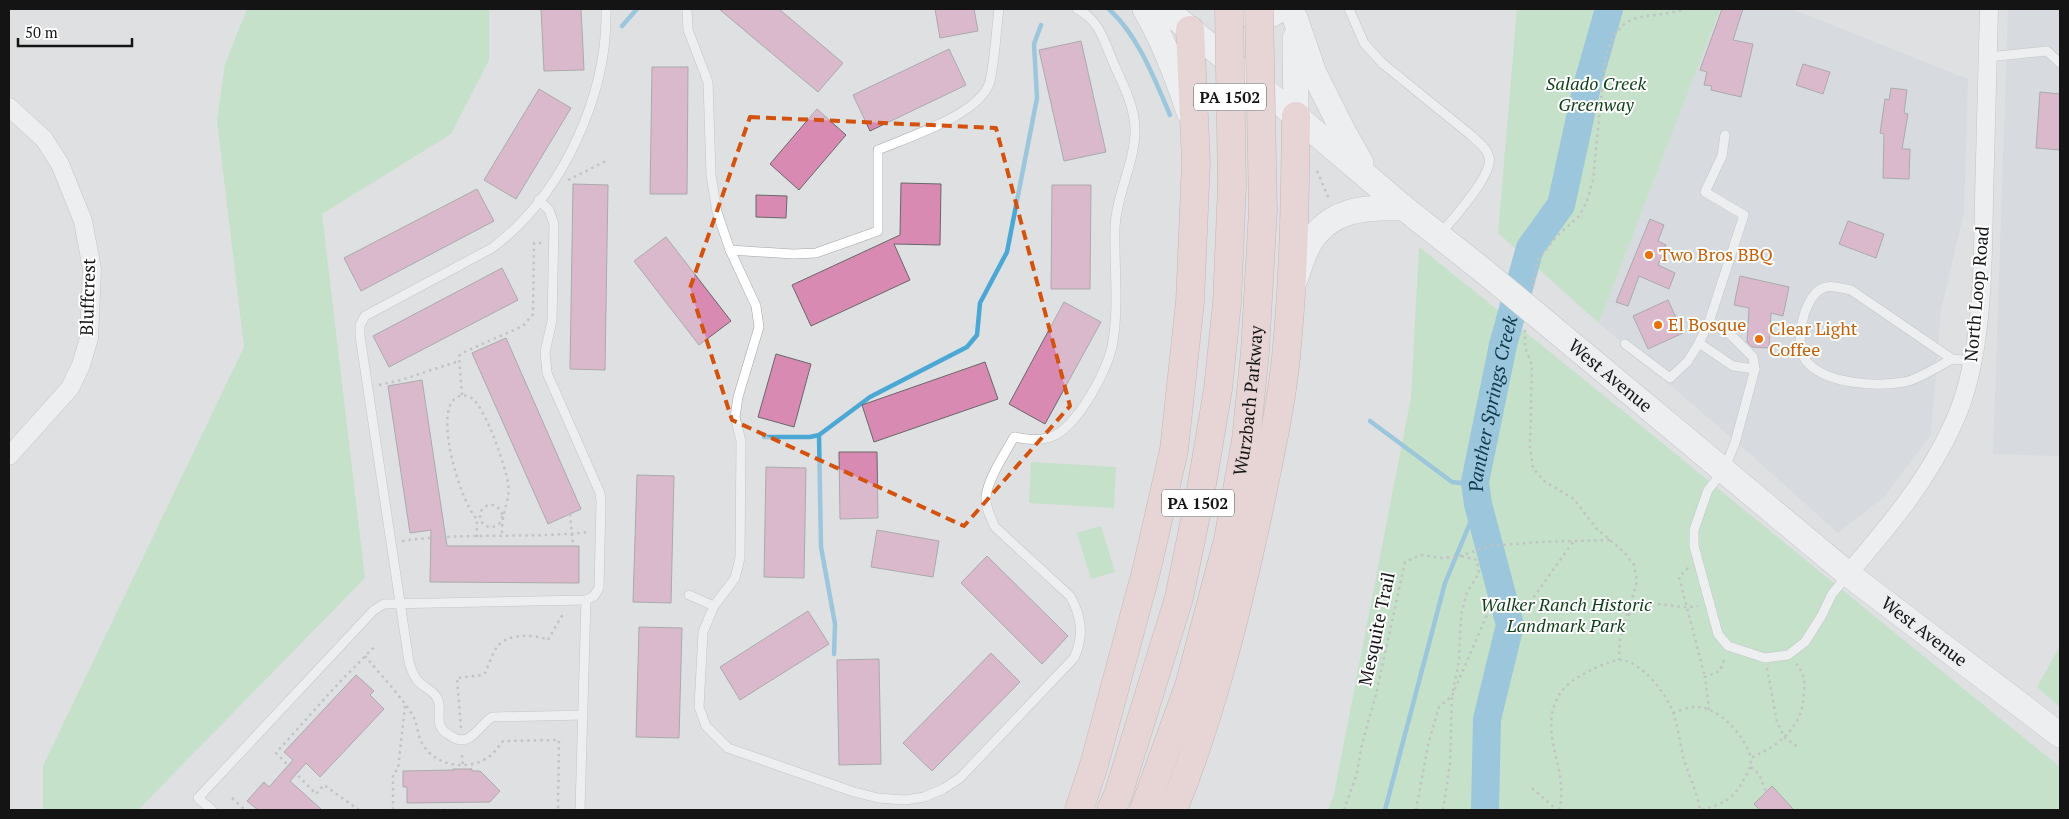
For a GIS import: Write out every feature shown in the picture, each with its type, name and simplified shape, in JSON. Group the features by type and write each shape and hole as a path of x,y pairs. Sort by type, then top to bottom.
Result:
{"highway":[{"name":"Wurzbach Parkway","path":"1111,810 1179,598 1201,490 1218,389 1225,322 1232,186 1229,9"},
{"name":"Wurzbach Parkway","path":"1144,810 1189,686 1228,540 1246,440 1255,352 1263,210 1259,9"},
{"path":"1079,810 1094,765 1146,572 1174,450 1190,302 1196,162 1190,19"},
{"path":"1173,810 1194,756 1236,612 1276,428 1286,359 1292,290 1296,116"},
{"path":"1196,162 1211,142 1232,138 1268,155 1283,169 1295,198"}],"main road":[{"path":"1145,9 1155,26 1179,80 1195,133"},
{"name":"West Avenue","path":"1165,9 1190,19 1296,116 1404,208 1485,272 1848,574 1944,644 2060,735"},
{"path":"1241,9 1250,17 1266,17 1290,12"},
{"path":"1290,12 1296,116"},
{"path":"1290,12 1314,73 1342,130 1370,178"},
{"path":"1292,290 1308,246 1319,231 1328,224 1346,212 1367,207 1404,208"}],"street":[{"name":"North Loop Road","path":"1848,574 1898,516 1928,474 1955,421 1974,361 1983,257 1989,9"},
{"name":"Bluffcrest","path":"9,107 44,139 60,164 83,220 92,269 89,338 81,365 70,388 9,456"}],"lane":[{"path":"582,715 492,717 485,722 474,736 466,740 455,739 440,726 439,702 436,695 418,682 409,662 360,336 360,325 365,316 492,248 509,235 539,200 559,173 575,142 594,95 604,50 606,9"},
{"path":"687,9 688,30 708,82 711,175 718,212 730,250 756,306 759,327 738,397 735,417 741,441 740,558 735,578 714,606 703,632 699,706 706,726 728,748 854,792 878,798 905,800 924,797 943,789 960,778 1074,658 1080,645 1081,628 1077,608 1070,596 995,527 988,513 986,498 994,473 1014,437 1032,441 1053,436 1067,427 1081,410 1105,366 1113,343 1115,320 1115,226 1121,190 1133,148 1135,128 1131,104 1098,28 1089,16 1077,9"},
{"path":"730,250 793,254 816,253 878,231 878,150 961,114 980,99 989,83 999,9"},
{"path":"1349,9 1364,43 1382,63 1485,148 1489,158 1489,167 1479,184 1440,235"},
{"path":"1988,57 2046,51 2060,63"},
{"path":"1625,344 1670,378 1688,361 1700,343 1709,322 1744,215 1705,192 1722,156 1724,135"},
{"path":"212,810 198,798 374,610 384,604 586,600 594,596 599,588 600,493 547,373 546,352 552,321 554,224 549,210 539,200"},
{"path":"1952,359 1906,382 1875,384 1838,380 1820,373 1806,361 1801,350 1804,315 1812,297 1822,289 1831,286 1851,290 1952,359 1974,361"},
{"path":"1709,322 1730,334 1753,357 1755,369 1735,443 1724,470 1708,490 1694,530 1694,546 1718,634 1728,646 1765,658 1788,655 1805,642 1822,615 1832,594 1848,574"},
{"path":"1700,343 1733,366 1755,369"},
{"path":"689,595 714,606"},
{"path":"580,810 586,600"}],"path":[{"path":"1533,288 1538,260 1557,236 1579,216 1587,201 1593,180 1605,58 1609,44 1619,28 1633,18 1685,9"},
{"path":"564,185 606,161"},
{"path":"1316,168 1329,201"},
{"path":"462,395 459,356 523,326 533,314 534,243 547,243"},
{"path":"1526,325 1525,347 1532,365 1530,448 1534,468 1544,481 1574,499 1596,528 1624,552 1634,564 1637,580 1620,640 1619,660"},
{"path":"368,389 458,361"},
{"path":"462,395 470,396 481,408 503,464 508,484 508,496 500,521 492,527 485,526 479,518 472,514 463,496 447,430 447,413 450,402 462,395"},
{"path":"477,537 479,518 482,510 487,506 498,508 502,514 502,537"},
{"path":"570,514 573,546"},
{"path":"401,533 402,541 425,538 552,536 590,532"},
{"name":"Mesquite Trail","path":"1344,810 1357,773 1362,744 1376,694 1405,562 1421,555 1442,558 1460,556 1490,546 1538,542 1610,540"},
{"path":"1416,810 1428,745 1440,707 1452,696 1489,610 1526,608 1573,542"},
{"path":"1443,810 1450,764 1452,696 1458,660 1461,615 1467,592 1479,572 1477,560 1460,556"},
{"path":"1628,615 1639,606 1668,604 1686,608 1710,604"},
{"path":"461,729 457,678 485,673 496,647 507,640 531,635 548,640 564,612"},
{"path":"359,810 324,786 316,794 276,753 335,687 376,645"},
{"path":"1709,710 1705,677 1720,671 1728,646"},
{"path":"1751,758 1764,752 1784,737 1792,730 1800,717 1804,693 1803,671 1788,655"},
{"path":"1765,658 1777,722 1784,737 1798,747"},
{"path":"1558,810 1561,782 1551,730 1555,703 1563,689 1578,676 1602,665 1619,660 1633,663 1655,682 1673,713 1701,810 1722,804 1731,798 1738,791 1751,767 1751,758 1746,742 1726,720 1709,710 1694,706 1673,713"},
{"path":"393,810 393,774 398,769 405,706"},
{"path":"462,755 463,769"},
{"path":"1751,767 1759,774 1766,792"},
{"path":"1532,788 1558,810"},
{"path":"232,798 245,810"},
{"path":"417,810 468,810"}],"highlighted area":[{"path":"750,117 996,128 1070,406 964,526 732,420 690,288"}],"shaded area":[{"path":"1720,9 1792,9 1968,79 1964,213 1941,310 1931,435 1884,497 1838,533 1599,323"},
{"path":"2008,9 2060,9 2060,456 1993,454"}],"green space":[{"path":"247,9 489,9 489,60 451,134 322,214 365,578 138,810 43,810 43,766 244,347 217,121 225,64"},
{"name":"Salado Creek Greenway","path":"1517,9 1720,9 1599,323 1498,233"},
{"name":"Walker Ranch Historic Landmark Park","path":"1419,247 2060,767 2060,810 1328,810 1334,794 1411,397"},
{"path":"1031,462 1116,467 1114,508 1029,503"},
{"path":"1101,526 1115,572 1091,579 1077,533"},
{"path":"2060,646 2060,707 2037,687"}],"building":[{"path":"541,9 581,9 584,70 544,71"},
{"path":"719,9 779,9 843,63 818,92"},
{"path":"935,9 974,9 978,31 940,38"},
{"path":"1722,9 1743,9 1733,40 1753,44 1741,97 1711,90 1712,86 1704,85 1707,72 1700,70"},
{"path":"1081,41 1106,152 1064,161 1039,50"},
{"path":"949,49 966,85 870,131 853,95"},
{"path":"1803,64 1830,72 1823,94 1796,85"},
{"path":"652,67 688,67 687,194 650,194"},
{"path":"1891,88 1907,90 1904,113 1908,114 1902,149 1910,149 1909,179 1883,178 1884,134 1880,133 1885,99 1889,100"},
{"path":"539,89 571,108 516,199 484,180"},
{"path":"2040,92 2060,94 2060,150 2036,148"},
{"path":"817,109 846,135 799,190 770,164"},
{"path":"901,183 941,184 940,245 894,244 910,280 811,326 792,285 900,235"},
{"path":"573,184 608,185 605,370 570,369"},
{"path":"1052,185 1091,185 1090,289 1051,289"},
{"path":"477,189 494,221 361,291 344,258"},
{"path":"756,195 787,196 786,218 756,217"},
{"name":"Two Bros BBQ","path":"1650,219 1664,225 1658,241 1666,245 1658,265 1675,273 1669,289 1639,276 1628,306 1616,302"},
{"path":"1848,221 1884,234 1876,258 1839,244"},
{"path":"666,237 731,321 699,345 634,261"},
{"path":"502,268 518,300 389,367 373,336"},
{"path":"1740,276 1789,287 1783,316 1771,313 1769,348 1752,347 1747,342 1749,308 1734,305"},
{"name":"El Bosque","path":"1668,300 1683,333 1648,349 1633,316"},
{"path":"1064,302 1101,322 1045,424 1009,404"},
{"path":"506,338 581,509 548,524 472,353"},
{"path":"776,354 811,364 794,427 758,417"},
{"path":"985,362 998,399 874,442 862,405"},
{"path":"422,380 447,546 579,546 579,583 430,582 431,530 410,533 388,386"},
{"path":"839,452 877,452 878,518 840,519"},
{"path":"766,467 806,468 804,578 764,577"},
{"path":"637,475 674,476 671,603 633,602"},
{"path":"877,530 939,541 933,577 871,567"},
{"path":"987,556 1068,636 1042,664 961,583"},
{"path":"808,611 829,644 740,700 720,667"},
{"path":"639,627 682,628 679,738 636,737"},
{"path":"991,653 1020,682 932,771 903,743"},
{"path":"879,659 881,764 839,765 837,660"},
{"path":"356,675 374,691 370,695 384,709 320,777 306,763 290,781 322,810 258,810 247,801 264,782 269,787 293,760 284,752"},
{"path":"453,769 480,771 500,791 490,802 407,803 407,787 403,787 403,771"},
{"path":"1772,786 1794,810 1760,810 1754,804"}],"waterway":[{"path":"622,26 637,9"},
{"path":"1109,9 1120,20 1137,45 1152,73 1170,115"},
{"name":"Panther Springs Creek","path":"1485,810 1487,719 1510,625 1478,504 1475,482 1503,345 1530,248 1561,205 1587,86 1609,9"},
{"path":"834,654 835,624 821,547 819,435 870,397 967,347 977,335 980,303 1007,252 1037,98 1034,44 1041,25"},
{"path":"1370,421 1452,482 1476,485"},
{"path":"764,437 810,437 819,435"},
{"path":"1385,810 1445,583 1478,504"}],"place":[{"name":"Two Bros BBQ","path":"1649,255"},
{"name":"El Bosque","path":"1658,325"},
{"name":"Clear Light Coffee","path":"1759,339"}]}
